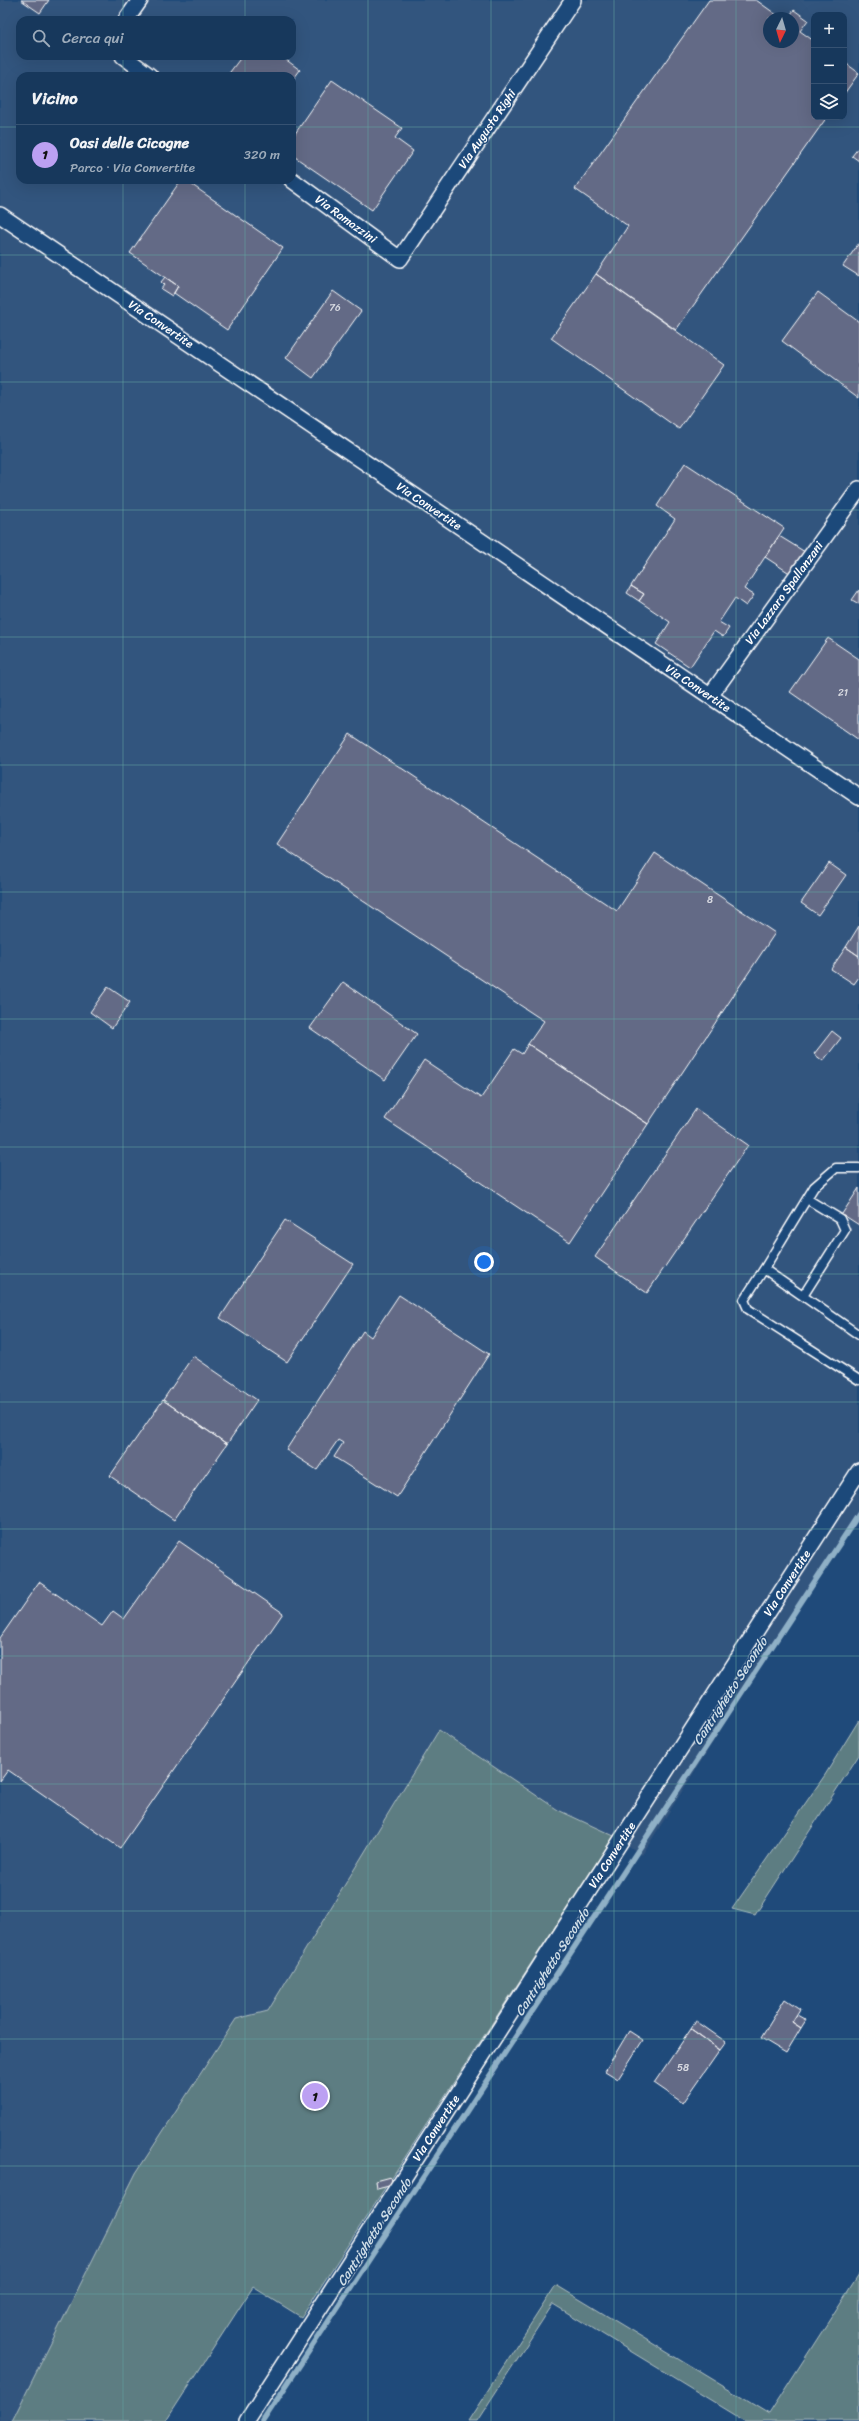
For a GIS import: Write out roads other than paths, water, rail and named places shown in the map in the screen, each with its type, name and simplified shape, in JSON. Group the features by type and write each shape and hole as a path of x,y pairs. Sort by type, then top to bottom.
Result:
{"street":[{"path":"129,16 140,0"},
{"name":"Via Augusto Righi","path":"400,259 573,0"},
{"path":"128,60 145,72"},
{"name":"Via Ramazzini","path":"296,183 400,259"},
{"name":"Via Convertite","path":"0,215 859,797"},
{"name":"Via Lazzaro Spallanzani","path":"710,696 859,489"},
{"name":"Via Convertite","path":"247,2421 859,1471"}],"lane":[{"path":"859,1168 836,1168 814,1187 744,1300 748,1309 859,1380"},
{"path":"803,1296 845,1230 840,1219 807,1199"},
{"path":"764,1269 859,1335"}],"waterway":[{"name":"Cantrighetto Secondo","path":"263,2421 859,1514"}],"place":[{"name":"Oasi delle Cicogne","path":"315,2096"}]}
